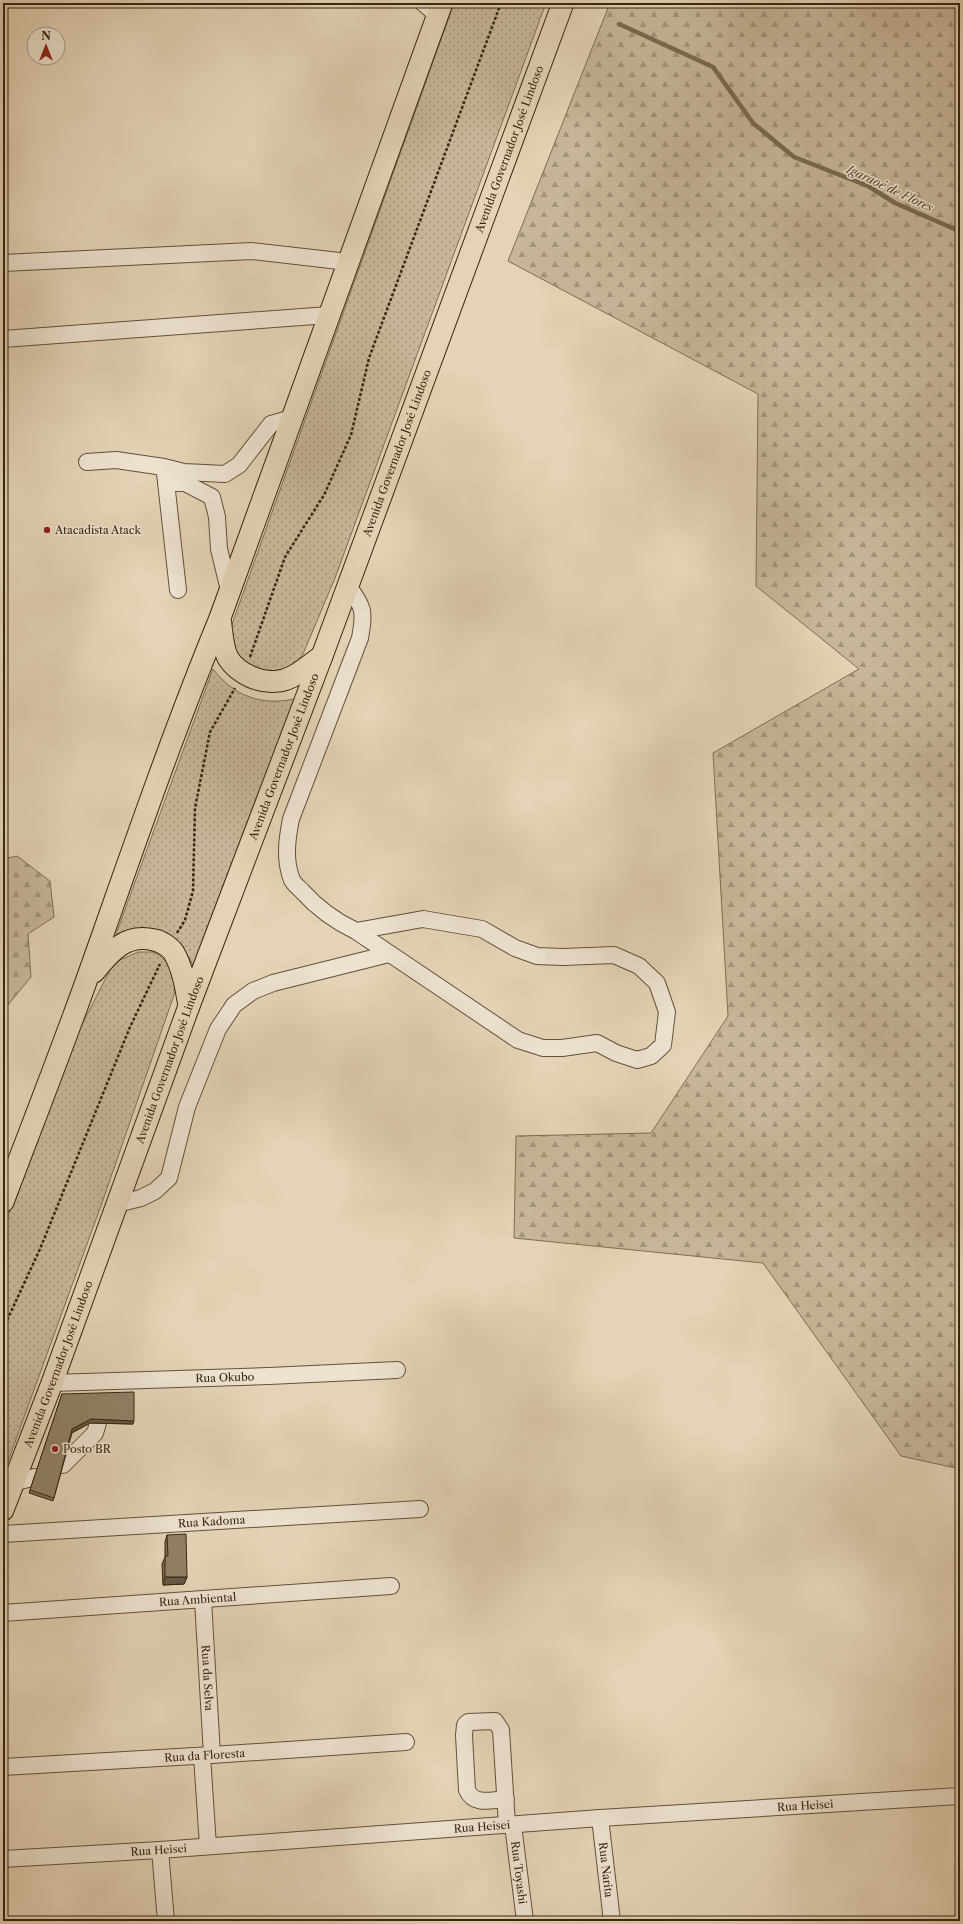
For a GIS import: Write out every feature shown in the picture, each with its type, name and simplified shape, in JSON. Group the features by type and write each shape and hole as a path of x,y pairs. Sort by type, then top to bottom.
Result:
{"main road":[{"name":"Avenida Governador José Lindoso","path":"3,1510 52,1383 189,1006 322,656 563,3"},
{"path":"3,1202 86,980 130,853 193,684 220,618 348,262 434,7"},
{"path":"220,618 228,658 244,673 258,680 280,681 297,673 322,656"},
{"path":"86,980 108,955 125,941 143,937 160,941 173,952 180,968 189,1006"}],"street":[{"path":"3,263 252,250 348,262"},
{"path":"3,339 329,315"},
{"path":"87,462 116,460 164,467 184,472 225,474 239,465 271,424 292,418"},
{"path":"164,467 178,590"},
{"path":"166,483 185,483 212,497 217,517 219,549 229,590"},
{"path":"348,586 361,604 364,620 360,638 291,819 286,841 288,864 292,881 315,905 336,921 356,932 518,1040 543,1048 562,1048 597,1043 637,1060 650,1056 663,1045 667,1012 657,983 639,966 614,955 563,957 537,956 515,948 482,929 423,919 356,932"},
{"path":"117,1204 141,1198 155,1192 169,1178 187,1107 218,1029 234,1005 253,991 274,983 389,954"},
{"name":"Rua Okubo","path":"52,1383 98,1390 397,1370"},
{"path":"63,1465 95,1433 98,1423"},
{"path":"13,1483 35,1477"},
{"name":"Rua Kadoma","path":"3,1534 420,1509"},
{"name":"Rua Ambiental","path":"3,1613 391,1586"},
{"name":"Rua da Selva","path":"203,1600 208,1846"},
{"name":"Rua Toyashi","path":"506,1799 481,1801 472,1799 469,1795 467,1790 464,1735 465,1725 468,1722 485,1720 495,1722 500,1726 506,1799 525,1921"},
{"name":"Rua da Floresta","path":"3,1767 406,1742"},
{"name":"Rua Heisei","path":"3,1859 160,1850 600,1818 960,1796"},
{"name":"Rua Narita","path":"600,1818 612,1921"},
{"path":"160,1850 166,1921"}],"green space":[{"path":"454,3 546,3 335,578 303,654 293,665 288,668 278,672 258,673 233,651 231,627"},
{"path":"610,3 960,3 960,1469 901,1456 763,1263 514,1238 516,1136 651,1133 728,1016 713,753 859,669 756,586 758,394 508,261"},
{"path":"213,669 230,686 249,697 270,701 294,699 194,967 184,949 137,929 116,934"},
{"path":"17,856 50,881 54,917 28,934 31,977 7,1006 3,1007 3,859"},
{"path":"138,952 154,952 164,960 173,976 175,988 174,995 103,1200 3,1475 3,1230 68,1052 112,966 120,960"}],"building":[{"name":"Posto BR","path":"134,1392 134,1421 91,1419 72,1429 54,1498 30,1490 62,1394"},
{"path":"186,1534 187,1577 165,1577 165,1556 168,1556 167,1535"}],"waterway":[{"name":"Igaraoé de Flores","path":"619,24 713,67 753,123 794,157 868,186 895,203 959,231 960,236"},
{"path":"960,1261 960,1272"}],"place":[{"name":"Atacadista Atack","path":"47,530"},
{"name":"Posto BR","path":"55,1449"}]}
